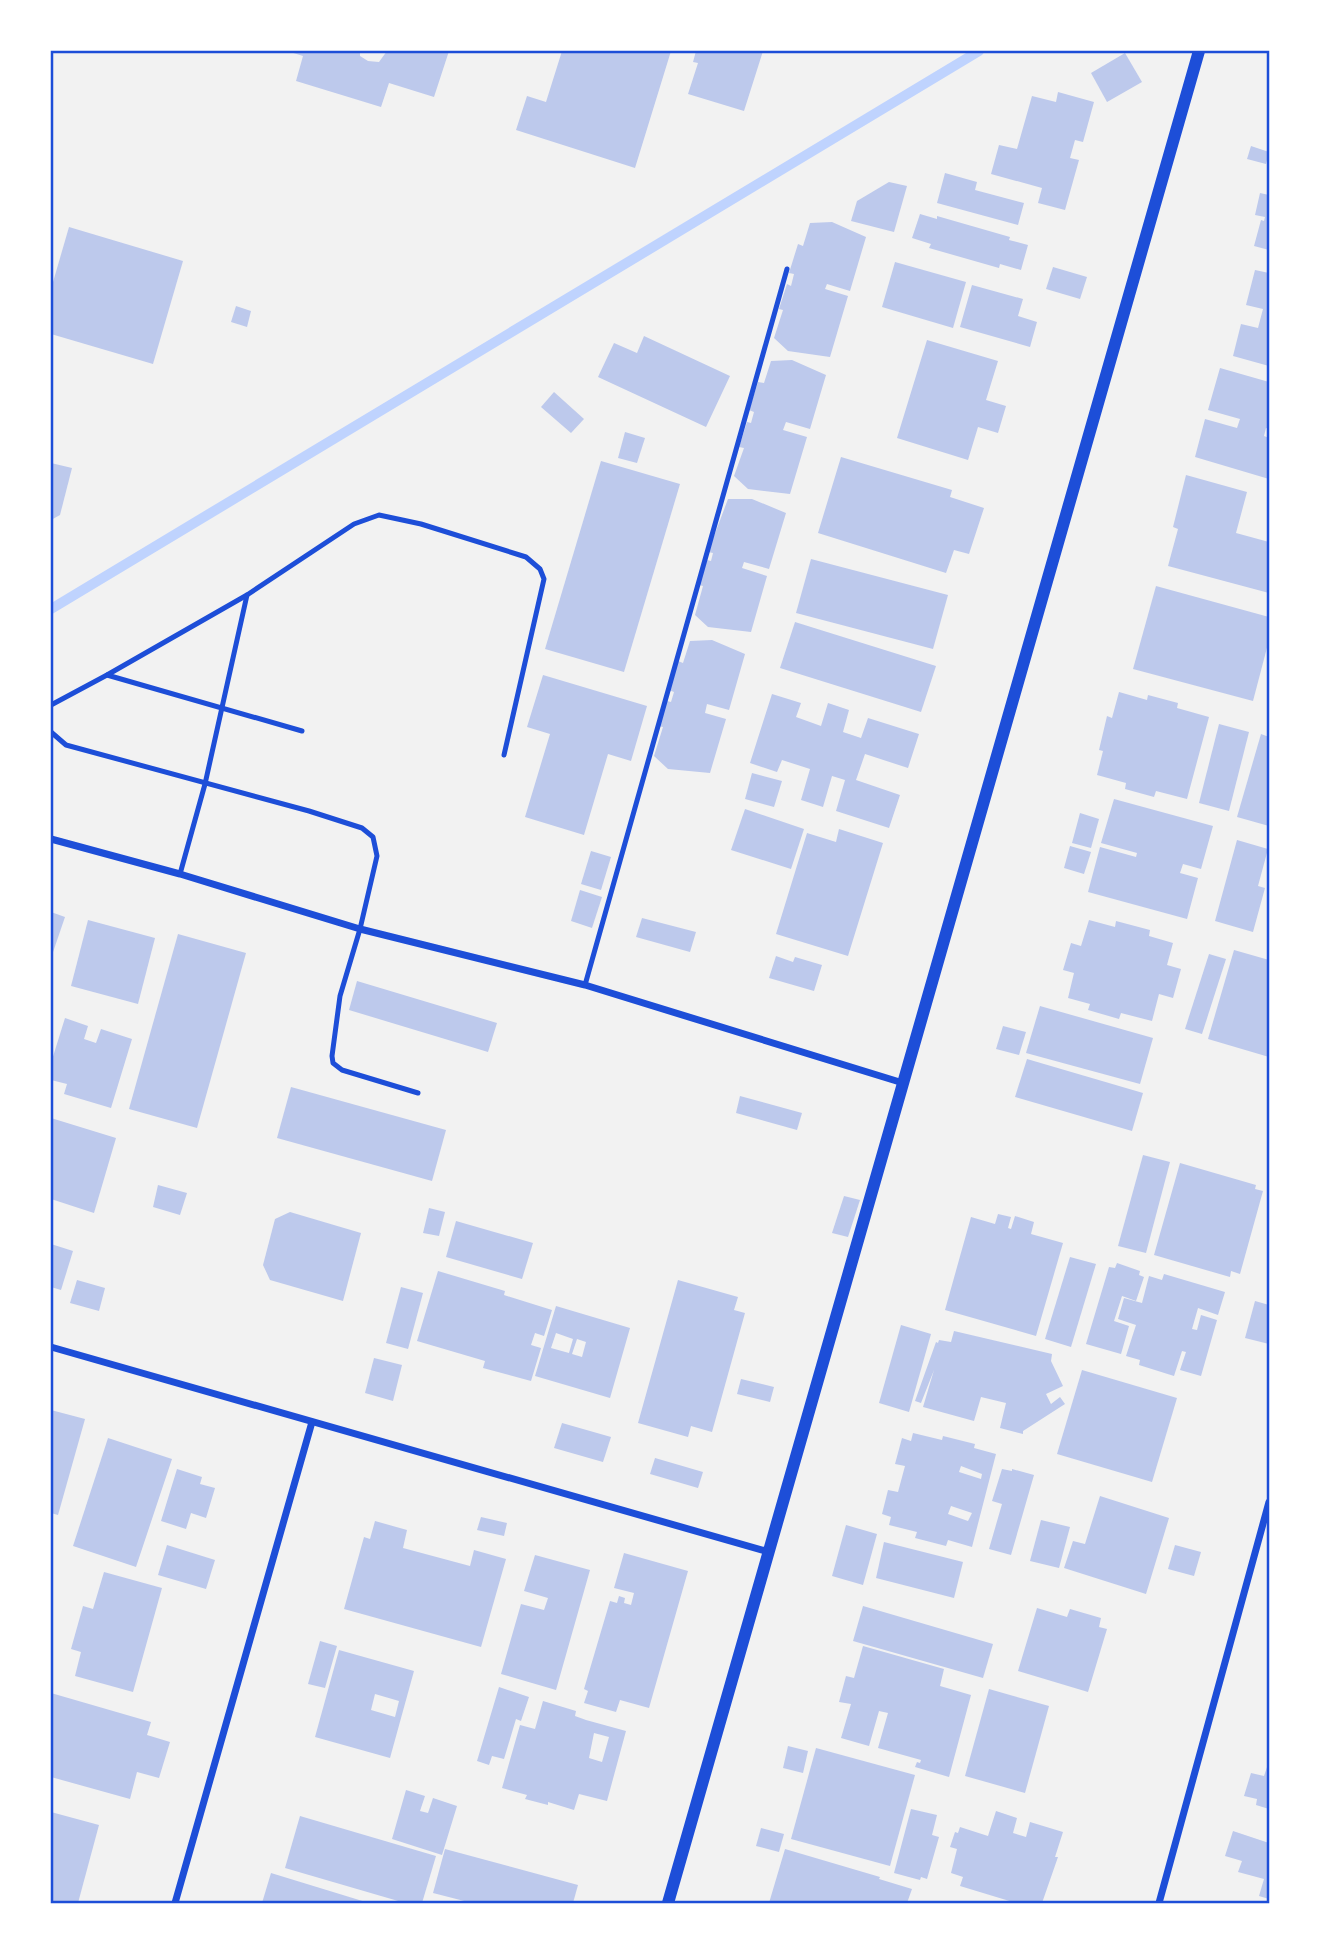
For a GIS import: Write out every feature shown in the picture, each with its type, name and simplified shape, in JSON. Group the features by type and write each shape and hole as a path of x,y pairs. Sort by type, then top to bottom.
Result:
{"street":[{"path":"668,1903 1199,51"},
{"path":"51,839 180,874 360,929 585,985 903,1083"},
{"path":"51,1348 769,1552"},
{"path":"175,1903 313,1422"},
{"path":"1158,1903 1269,1502"},
{"path":"1261,1533 1269,1536"}],"lane":[{"path":"585,985 787,269"},
{"path":"51,705 247,595 354,524 379,515 421,524 526,557 540,569 544,579 504,755"},
{"path":"180,874 205,784 247,595"},
{"path":"107,675 302,731"},
{"path":"51,732 66,746 323,815 362,828 373,837 377,856 360,929 340,996 332,1049 333,1063 342,1070 418,1093"}],"building":[{"path":"287,51 360,51 360,56 368,61 379,62 387,51 449,51 434,97 389,83 381,107 296,81 303,56"},
{"path":"562,51 671,51 635,168 516,130 527,96 546,102"},
{"path":"696,51 763,51 744,111 688,94 698,63 693,62"},
{"path":"1125,53 1142,82 1107,102 1091,73"},
{"path":"1058,92 1094,102 1083,142 1075,140 1070,158 1079,160 1065,210 1038,203 1042,188 991,174 999,145 1017,149 1032,96 1056,102"},
{"path":"1251,146 1269,152 1266,164 1247,159"},
{"path":"945,173 977,182 975,190 1024,203 1018,225 937,203"},
{"path":"889,182 907,186 894,232 851,221 857,201"},
{"path":"1260,193 1269,195 1269,250 1254,246 1261,220 1264,221 1265,217 1255,215"},
{"path":"920,214 937,219 937,216 1010,237 1009,240 1028,245 1021,270 1000,264 999,268 929,248 931,244 912,238"},
{"path":"832,222 866,237 850,291 827,284 825,289 848,296 830,357 788,351 774,338 783,310 779,309 787,284 791,286 794,274 789,273 798,244 803,246 810,223"},
{"path":"69,227 183,261 153,364 51,334 51,289"},
{"path":"895,262 966,282 953,328 882,307"},
{"path":"1053,267 1087,277 1080,299 1046,289"},
{"path":"1255,270 1269,273 1269,366 1233,356 1241,324 1258,328 1263,309 1246,305"},
{"path":"972,285 1023,299 1018,316 1037,322 1030,347 960,327"},
{"path":"236,306 251,311 247,327 231,322"},
{"path":"644,336 730,376 706,427 598,377 614,343 637,353"},
{"path":"927,340 998,361 986,400 1006,406 998,433 978,427 968,460 897,438"},
{"path":"792,360 826,375 810,429 786,422 783,430 807,437 790,494 748,489 734,476 744,448 739,447 747,422 751,423 754,412 749,410 758,382 764,383 771,361"},
{"path":"1220,368 1269,382 1269,429 1266,428 1264,436 1269,438 1269,479 1195,457 1205,419 1237,428 1240,419 1208,410"},
{"path":"554,392 584,419 571,433 541,407"},
{"path":"625,432 645,438 637,463 618,458"},
{"path":"841,457 952,490 950,497 984,508 969,554 954,550 946,573 818,533"},
{"path":"601,461 680,484 624,672 545,649"},
{"path":"51,463 72,468 60,515 51,520"},
{"path":"1186,475 1247,492 1236,533 1269,542 1269,593 1168,566 1178,529 1173,527"},
{"path":"728,499 752,499 786,513 769,569 744,562 742,568 767,576 751,632 708,627 695,615 703,586 699,585 707,560 711,561 713,553 708,552"},
{"path":"811,559 948,595 933,649 796,613"},
{"path":"1156,586 1269,617 1269,640 1253,701 1133,669"},
{"path":"795,622 936,666 921,712 780,668"},
{"path":"712,640 745,654 729,710 707,704 705,713 726,719 710,773 668,769 654,756 663,727 658,726 667,701 671,702 674,692 669,690 678,661 683,663 690,641"},
{"path":"543,675 647,706 631,761 608,754 584,835 525,817 550,734 527,727"},
{"path":"1119,692 1147,700 1148,695 1178,703 1177,708 1209,717 1187,799 1156,791 1154,797 1125,789 1126,783 1097,775 1103,751 1099,750 1107,716 1112,718"},
{"path":"772,694 801,703 796,717 821,726 828,703 849,710 843,732 861,738 868,718 919,734 908,768 865,754 856,780 900,795 889,828 836,811 845,780 832,776 823,807 801,800 810,769 782,760 777,772 750,763"},
{"path":"1219,724 1249,732 1229,811 1199,803"},
{"path":"1261,734 1269,737 1269,826 1237,817"},
{"path":"752,773 782,781 774,807 745,799"},
{"path":"1114,799 1213,826 1201,869 1183,864 1180,873 1198,878 1187,919 1088,892 1100,847 1136,857 1137,853 1101,843"},
{"path":"745,809 804,829 791,869 731,850"},
{"path":"1080,813 1099,819 1091,848 1072,843"},
{"path":"839,829 883,843 848,956 776,934 807,833 836,842"},
{"path":"1237,840 1268,849 1258,886 1265,888 1253,932 1215,921"},
{"path":"1070,846 1091,852 1084,874 1064,868"},
{"path":"591,851 611,857 601,890 581,884"},
{"path":"580,890 602,897 592,928 571,921"},
{"path":"51,912 65,917 51,958"},
{"path":"642,918 696,932 690,952 636,937"},
{"path":"88,920 155,938 138,1004 71,986"},
{"path":"1089,920 1115,927 1116,921 1150,930 1149,936 1173,943 1167,965 1181,969 1173,998 1159,994 1152,1021 1121,1013 1119,1019 1088,1010 1090,1004 1068,998 1074,973 1063,970 1071,943 1081,946"},
{"path":"178,934 246,953 197,1128 129,1109"},
{"path":"1234,950 1269,960 1269,1057 1208,1039"},
{"path":"1209,954 1226,959 1202,1034 1185,1029"},
{"path":"776,956 793,962 795,957 822,965 814,991 769,978"},
{"path":"357,981 497,1023 488,1052 349,1010"},
{"path":"1040,1006 1153,1038 1140,1084 1026,1053"},
{"path":"65,1018 88,1026 84,1039 96,1043 101,1029 132,1039 111,1108 64,1094 67,1084 51,1080 51,1063"},
{"path":"1003,1026 1026,1032 1019,1055 996,1049"},
{"path":"1027,1059 1143,1093 1132,1131 1015,1097"},
{"path":"291,1087 446,1130 432,1181 277,1138"},
{"path":"740,1096 802,1113 797,1130 736,1113"},
{"path":"51,1118 116,1138 94,1213 51,1199"},
{"path":"1143,1155 1170,1162 1146,1253 1118,1246"},
{"path":"1180,1163 1256,1185 1255,1189 1263,1191 1240,1274 1231,1271 1230,1277 1154,1255"},
{"path":"158,1185 187,1193 180,1215 153,1207"},
{"path":"844,1196 860,1200 848,1237 832,1233"},
{"path":"429,1208 445,1212 439,1236 423,1233"},
{"path":"290,1212 361,1233 343,1301 270,1280 263,1265 275,1219"},
{"path":"998,1214 1011,1217 1008,1228 1011,1229 1015,1216 1034,1222 1031,1234 1063,1243 1036,1336 945,1310 971,1217 995,1224"},
{"path":"456,1221 533,1243 522,1279 446,1257"},
{"path":"51,1244 73,1251 61,1290 51,1287"},
{"path":"1070,1257 1096,1264 1071,1347 1045,1339"},
{"path":"1117,1263 1140,1271 1139,1275 1144,1277 1136,1301 1122,1296 1114,1321 1129,1326 1121,1354 1086,1344 1109,1267 1115,1268"},
{"path":"438,1271 505,1291 504,1295 552,1310 544,1336 535,1333 531,1345 541,1348 531,1381 483,1368 485,1361 417,1341"},
{"path":"1164,1274 1225,1292 1218,1315 1198,1308 1192,1329 1197,1330 1201,1315 1217,1320 1201,1376 1180,1370 1186,1352 1182,1351 1174,1376 1139,1365 1140,1360 1126,1356 1136,1325 1118,1319 1124,1298 1142,1303 1149,1276 1162,1280"},
{"path":"77,1280 105,1288 99,1311 70,1303"},
{"path":"678,1280 738,1297 734,1310 745,1313 712,1432 691,1426 688,1437 638,1423"},
{"path":"401,1287 423,1293 408,1349 386,1343"},
{"path":"1255,1301 1269,1305 1269,1344 1245,1338"},
{"path":"556,1306 630,1328 610,1398 535,1376","holes":["556,1333 573,1339 569,1353 551,1348","577,1339 586,1342 582,1357 572,1354"]},
{"path":"901,1325 931,1334 909,1412 879,1403"},
{"path":"954,1331 1052,1354 1051,1361 1063,1386 1046,1394 1051,1404 1060,1397 1065,1404 1023,1431 1023,1434 1000,1428 1006,1403 981,1397 974,1421 923,1407 934,1370 921,1403 915,1401 936,1342 951,1342"},
{"path":"374,1358 402,1365 393,1401 365,1393"},
{"path":"1082,1370 1177,1398 1152,1482 1057,1454"},
{"path":"741,1379 774,1387 770,1402 737,1394"},
{"path":"51,1410 85,1419 58,1515 51,1513"},
{"path":"562,1423 611,1437 603,1462 554,1448"},
{"path":"913,1433 942,1440 943,1436 975,1444 974,1448 996,1454 972,1547 948,1540 946,1546 915,1538 917,1532 889,1525 891,1517 882,1514 888,1490 898,1492 905,1466 895,1464 902,1438 911,1441","holes":["961,1466 982,1474 981,1479 959,1472","951,1506 972,1513 968,1521 948,1514"]},
{"path":"108,1438 172,1459 136,1567 73,1546"},
{"path":"655,1458 703,1472 698,1488 650,1474"},
{"path":"177,1469 202,1477 200,1484 215,1488 206,1518 191,1513 186,1529 161,1521"},
{"path":"1002,1469 1034,1475 1011,1555 989,1549 1002,1504 992,1501"},
{"path":"1100,1496 1169,1518 1146,1594 1064,1568 1073,1541 1085,1544"},
{"path":"481,1517 507,1523 504,1536 477,1530"},
{"path":"1041,1520 1070,1527 1059,1568 1030,1561"},
{"path":"375,1521 407,1530 403,1548 470,1566 474,1550 506,1559 481,1647 344,1609 364,1537 370,1539"},
{"path":"846,1525 877,1534 863,1585 832,1576"},
{"path":"884,1542 963,1562 954,1598 876,1578"},
{"path":"167,1545 215,1560 206,1589 158,1575"},
{"path":"1175,1545 1201,1552 1194,1576 1168,1569"},
{"path":"624,1553 688,1571 649,1708 620,1700 616,1712 584,1703 588,1691 584,1689 610,1601 617,1603 619,1596 625,1598 624,1603 631,1605 634,1593 614,1588"},
{"path":"535,1555 590,1570 556,1690 501,1674 521,1604 544,1610 548,1598 524,1591"},
{"path":"104,1572 162,1588 133,1692 75,1676 81,1652 71,1649 83,1606 93,1609"},
{"path":"863,1606 993,1644 983,1678 853,1641"},
{"path":"1037,1608 1067,1617 1070,1609 1101,1618 1099,1627 1107,1629 1088,1692 1018,1671"},
{"path":"320,1641 337,1646 325,1688 308,1684"},
{"path":"863,1646 944,1669 940,1686 971,1695 949,1777 915,1767 921,1760 878,1748 888,1713 879,1711 869,1746 841,1738 851,1704 839,1702 846,1676 854,1678"},
{"path":"339,1650 414,1671 390,1758 315,1737","holes":["375,1694 399,1701 395,1717 371,1710"]},
{"path":"499,1687 529,1697 521,1721 516,1719 504,1759 492,1756 489,1765 477,1761"},
{"path":"989,1689 1049,1706 1025,1793 965,1776"},
{"path":"51,1693 151,1722 147,1735 170,1742 159,1778 137,1772 130,1799 51,1777"},
{"path":"543,1701 576,1711 575,1716 586,1720 626,1731 607,1801 579,1794 574,1810 548,1802 548,1805 525,1799 527,1795 502,1788 520,1725 535,1729","holes":["594,1733 609,1737 602,1762 589,1758"]},
{"path":"788,1746 808,1751 803,1773 783,1768"},
{"path":"816,1748 915,1775 890,1866 791,1839"},
{"path":"1269,1761 1269,1809 1256,1805 1257,1799 1244,1796 1251,1773 1264,1776"},
{"path":"406,1790 425,1796 420,1811 428,1813 433,1798 457,1806 442,1855 392,1839"},
{"path":"911,1809 937,1815 932,1835 939,1837 927,1879 921,1877 920,1880 894,1873"},
{"path":"996,1811 1017,1818 1013,1833 1026,1837 1030,1822 1063,1832 1055,1857 1058,1857 1042,1903 1016,1903 960,1886 963,1877 951,1873 957,1849 950,1847 955,1832 958,1833 960,1827 988,1836"},
{"path":"51,1812 99,1825 78,1903 51,1903"},
{"path":"300,1816 436,1856 422,1903 405,1903 285,1868"},
{"path":"761,1828 784,1834 779,1852 756,1846"},
{"path":"1233,1831 1269,1843 1269,1899 1259,1896 1264,1879 1238,1872 1242,1861 1225,1856"},
{"path":"445,1849 578,1885 573,1903 472,1903 433,1893"},
{"path":"785,1849 912,1889 907,1903 769,1903"},
{"path":"271,1873 369,1903 262,1903"}],"waterway":[{"path":"51,609 979,51"}]}
